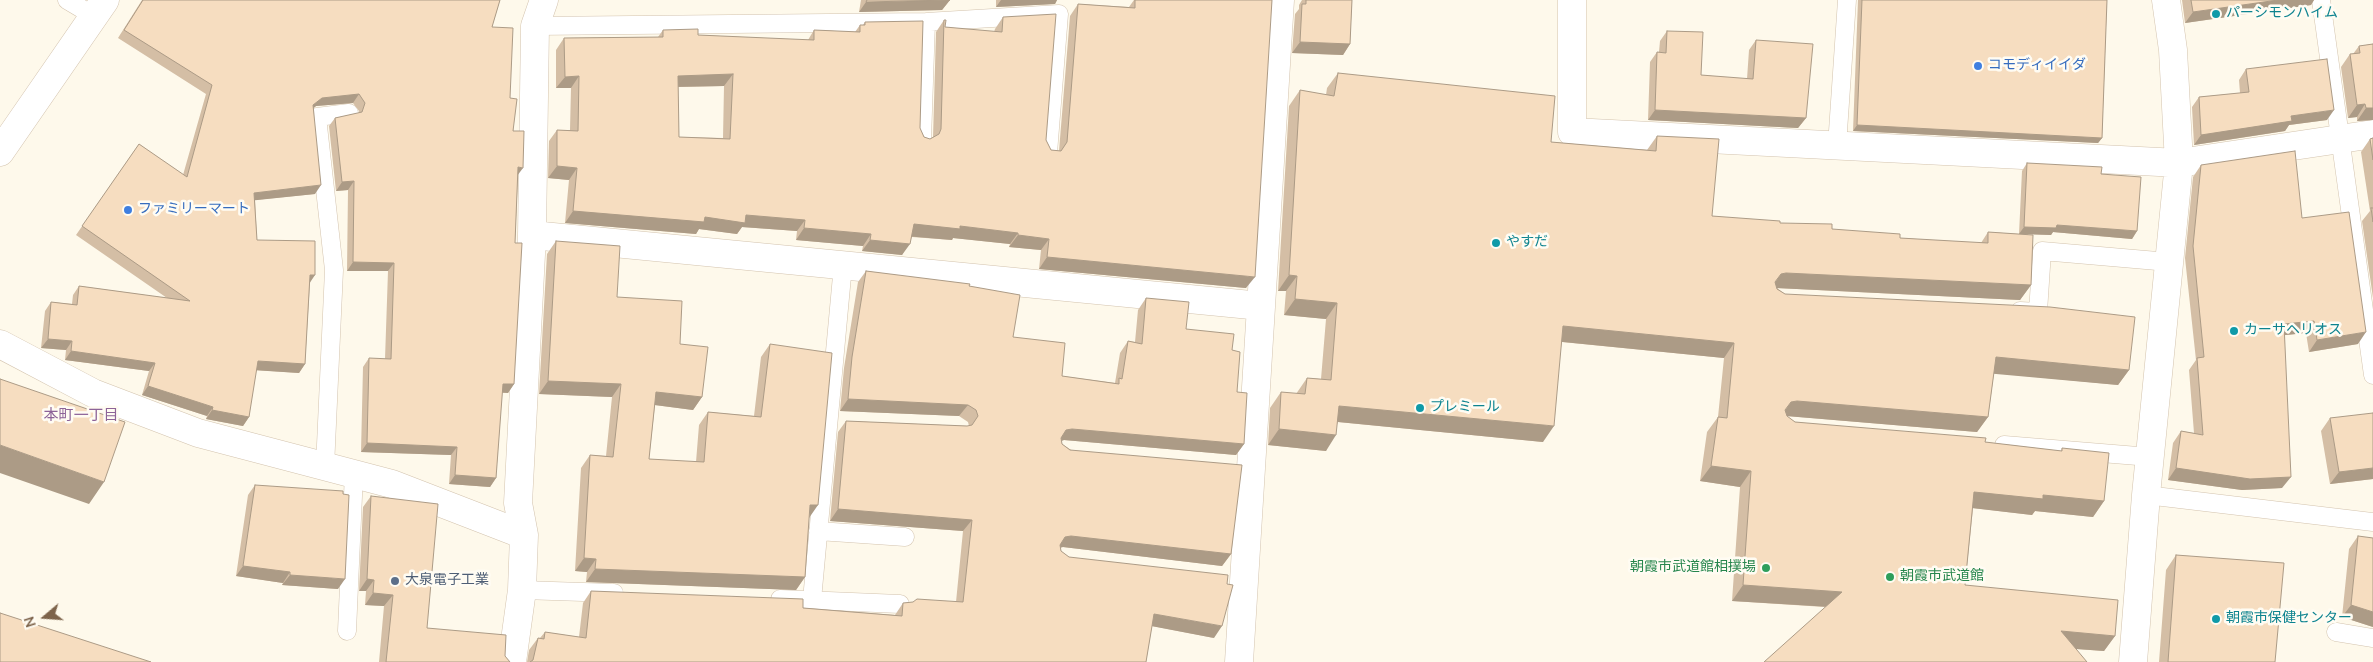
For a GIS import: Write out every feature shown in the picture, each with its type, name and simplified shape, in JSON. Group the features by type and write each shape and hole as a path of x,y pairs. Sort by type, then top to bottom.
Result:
{"street":[{"path":"512,662 522,590 524,535 518,503 532,235 535,26 544,0"},
{"path":"1239,662 1235,578 1241,466 1261,306 1280,0"},
{"path":"1572,0 1572,132 2179,163 2373,134"},
{"path":"2133,662 2146,495 2179,163 2173,50 2166,0"},
{"path":"0,152 99,8"},
{"path":"532,235 1261,306"},
{"path":"0,344 93,393 198,433 392,484 524,535"}],"lane":[{"path":"67,0 99,8"},
{"path":"1838,146 1847,0"},
{"path":"2322,0 2373,374"},
{"path":"535,26 926,22 1059,14 1048,152"},
{"path":"922,140 926,22"},
{"path":"325,467 334,270 317,117 349,113"},
{"path":"1999,310 2038,312 2042,251 2169,262"},
{"path":"812,600 843,265"},
{"path":"829,421 847,422"},
{"path":"1992,444 2150,457"},
{"path":"347,631 354,473"},
{"path":"2146,495 2373,522"},
{"path":"818,531 905,536"},
{"path":"522,590 632,594"},
{"path":"762,599 900,604"},
{"path":"2336,632 2373,638"}],"building":[{"path":"143,0 500,0 492,27 513,28 510,98 517,99 513,131 524,131 523,168 518,167 515,243 522,243 514,384 503,384 496,478 455,475 457,447 367,443 369,358 391,359 394,263 353,262 354,181 342,182 335,118 362,112 365,103 359,94 322,98 313,105 321,185 254,193 257,240 315,241 315,275 310,275 305,364 258,361 249,417 212,410 213,407 148,386 155,363 71,351 72,341 48,339 51,302 77,305 79,286 190,301 82,226 139,144 187,177 212,85 124,30"},
{"path":"867,0 950,0 866,2"},
{"path":"1135,0 1272,0 1255,277 1047,257 1049,239 960,226 960,229 914,224 910,244 870,240 871,234 804,228 805,220 746,215 745,223 705,217 704,222 573,211 577,168 557,166 557,130 578,131 579,76 565,77 564,38 663,37 663,30 698,29 698,35 814,40 814,30 860,32 860,25 865,25 865,22 923,21 920,128 924,137 930,139 939,134 941,129 944,20 946,20 945,27 1002,32 1003,17 1056,14 1046,140 1051,150 1061,151 1067,142 1078,4 1135,8","holes":["733,74 730,139 679,137 678,76"]},
{"path":"1306,0 1352,0 1350,44 1300,42 1302,4 1306,4"},
{"name":"コモディイイダ","path":"1862,0 2107,0 2102,138 1857,125"},
{"path":"2191,0 2278,0 2193,12"},
{"path":"1667,31 1703,32 1701,75 1753,79 1756,40 1813,44 1806,118 1655,110 1657,52 1666,53"},
{"path":"2373,44 2373,108 2366,108 2365,104 2357,105 2350,54 2360,53 2359,46"},
{"path":"2327,59 2334,110 2291,116 2292,121 2201,135 2199,97 2249,92 2246,69"},
{"path":"1338,73 1555,96 1551,142 1656,151 1657,136 1719,139 1712,216 1780,221 1780,223 1832,224 1832,229 1900,234 1900,238 1988,243 1988,232 2033,235 2031,285 1786,273 1781,274 1775,282 1777,289 1785,294 2050,307 2135,317 2129,370 1996,357 1988,417 1797,401 1791,402 1785,410 1787,416 1795,422 1986,438 1985,442 2062,451 2062,448 2109,453 2104,501 2043,495 2043,499 1974,492 1965,585 2118,600 2115,636 2061,631 2087,662 1764,662 1842,592 1743,585 1751,471 1711,466 1718,417 1727,418 1734,343 1563,326 1554,426 1339,406 1336,435 1279,429 1281,392 1305,394 1307,378 1331,380 1337,303 1295,299 1297,276 1289,275 1300,90 1334,96"},
{"path":"2373,138 2373,160 2370,139"},
{"path":"2295,151 2302,218 2349,212 2366,332 2317,340 2314,321 2284,324 2291,477 2250,479 2176,468 2181,431 2203,435 2197,358 2204,357 2193,246 2201,165"},
{"path":"2027,163 2102,167 2101,174 2141,177 2137,231 2057,225 2056,228 2024,227"},
{"path":"556,241 620,246 617,297 682,301 680,344 708,347 702,397 656,392 649,459 704,462 708,412 761,417 770,344 832,353 818,505 810,505 805,577 595,569 596,559 584,558 590,455 613,457 621,384 548,381"},
{"path":"866,271 970,284 969,286 1020,295 1013,337 1065,343 1062,376 1119,384 1119,378 1122,379 1128,341 1142,344 1146,298 1189,302 1186,329 1234,334 1232,350 1240,352 1237,392 1247,393 1244,444 1072,429 1066,430 1061,438 1062,444 1070,450 1242,465 1231,554 1071,536 1065,537 1060,545 1061,551 1069,557 1228,575 1227,584 1233,585 1222,626 1154,614 1146,662 530,662 533,660 538,638 544,639 545,632 586,638 591,591 803,599 803,608 902,616 903,603 913,602 917,599 963,602 972,520 838,509 846,421 967,426 972,425 978,416 976,410 968,405 848,399 852,357"},
{"path":"0,379 125,422 104,482 0,445"},
{"path":"2373,413 2373,468 2339,472 2330,418"},
{"path":"255,485 343,491 343,494 349,495 345,579 290,575 290,572 243,566"},
{"name":"大泉電子工業","path":"371,496 438,504 427,628 506,635 505,656 510,662 386,662 393,595 373,593 374,580 367,579"},
{"path":"2358,536 2373,538 2373,612 2351,605"},
{"name":"朝霞市保健センター","path":"2176,555 2284,563 2275,662 2168,662"},
{"path":"0,613 151,662 0,662"}],"place":[{"name":"パーシモンハイム","path":"2216,14"},
{"name":"コモディイイダ","path":"1978,66"},
{"name":"ファミリーマート","path":"128,210"},
{"name":"やすだ","path":"1496,243"},
{"name":"カーサヘリオス","path":"2234,331"},
{"name":"プレミール","path":"1420,408"},
{"name":"朝霞市武道館相撲場","path":"1766,568"},
{"name":"朝霞市武道館","path":"1890,577"},
{"name":"大泉電子工業","path":"395,581"},
{"name":"朝霞市保健センター","path":"2216,619"}],"district":[{"name":"本町一丁目","path":"81,416"}]}
